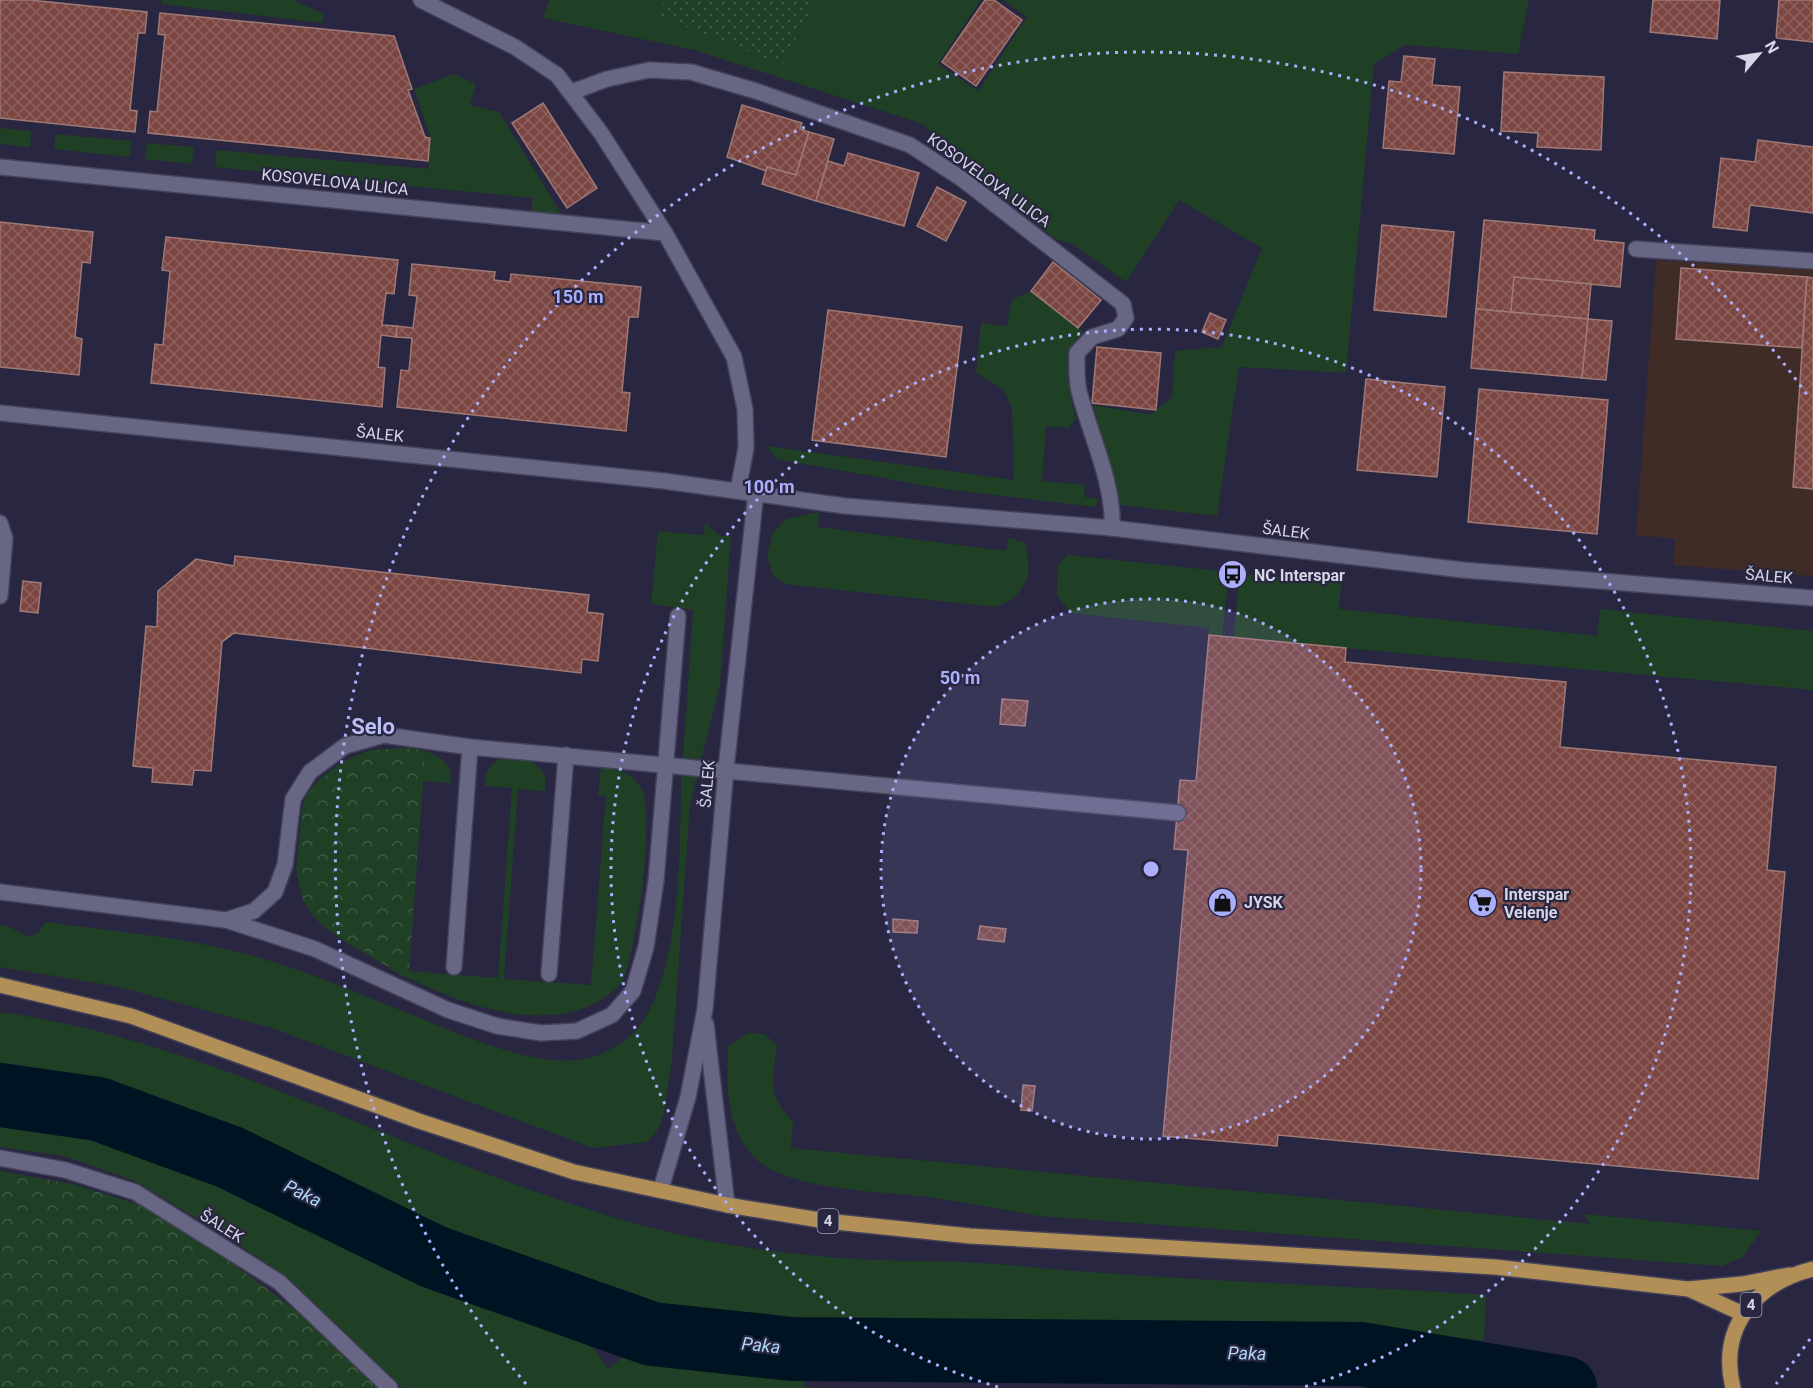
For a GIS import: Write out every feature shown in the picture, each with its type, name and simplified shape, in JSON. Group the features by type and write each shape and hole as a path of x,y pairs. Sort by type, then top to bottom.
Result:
{"main road":[{"name":"4","path":"0,985 131,1016 419,1121 574,1172 727,1204 826,1221 970,1236 1495,1267 1688,1289 1742,1284 1813,1269"},
{"name":"4","path":"1731,1381 1732,1343 1743,1314 1763,1291 1789,1275"},
{"name":"4","path":"1688,1289 1743,1314"}],"street":[{"path":"421,0 515,47 557,75 572,92 665,233 734,357 745,409 746,448 738,490"},
{"name":"KOSOVELOVA ULICA","path":"572,92 607,79 650,70 691,72 756,91 910,146 962,179 1123,304 1126,318 1118,329 1092,337 1077,353 1078,388 1098,453 1112,514 1112,528"},
{"name":"KOSOVELOVA ULICA","path":"0,167 665,233"},
{"path":"1636,249 1813,261"},
{"name":"ŠALEK","path":"0,413 738,490 845,506 1112,528 1463,570 1813,597"},
{"name":"ŠALEK","path":"705,1009 726,769 756,492"},
{"path":"0,524 5,538 0,596"},
{"path":"0,892 226,920 315,949 448,1010 497,1026 540,1033 577,1031 612,1015 633,991 646,947 656,881 678,616"},
{"path":"226,920 254,911 275,892 285,865 293,799 310,772 345,746 384,735 470,747 665,763 1178,813"},
{"path":"454,967 470,747"},
{"path":"549,974 566,755"},
{"path":"661,1189 688,1097 705,1009"},
{"path":"705,1009 727,1204"},
{"name":"ŠALEK","path":"0,1158 65,1170 135,1192 279,1282 390,1388"}],"shaded area":[{"path":"1656,260 1813,270 1813,576 1673,565 1675,539 1636,535"}],"green space":[{"path":"162,0 293,0 324,14 323,23 162,4"},
{"path":"549,0 664,0 660,16 782,65 816,0 981,0 938,64 978,91 1027,17 1003,0 1529,0 1518,54 1405,45 1374,64 1346,373 1239,367 1217,516 1121,505 1093,405 1151,415 1172,397 1175,351 1222,347 1262,248 1179,200 1126,282 1073,244 1057,240 970,173 923,124 694,50 543,18"},
{"path":"664,0 816,0 782,65 660,16"},
{"path":"454,74 476,84 470,105 499,112 562,215 531,212 533,198 215,167 217,150 428,169 431,138 414,89"},
{"path":"0,128 31,131 30,147 0,144"},
{"path":"55,134 131,141 130,157 54,149"},
{"path":"147,143 194,147 192,164 145,159"},
{"path":"1031,291 1084,332 1076,341 1069,362 1070,396 1076,419 1068,428 1046,426 1042,481 1085,485 1084,497 1099,499 1095,507 944,489 777,459 766,446 1014,480 1012,408 1003,389 976,373 981,323 1007,326 1011,300"},
{"path":"819,512 818,527 1006,551 1008,538 1024,542 1028,573 1021,590 1006,603 995,607 785,584 773,575 767,556 773,533 786,519"},
{"path":"705,523 720,536 731,536 720,684 701,759 683,758 693,610 651,604 658,531 704,535"},
{"path":"1068,555 1229,572 1222,637 1209,635 1209,628 1071,613 1057,595 1058,565"},
{"path":"1240,574 1341,582 1339,609 1597,636 1600,609 1813,631 1813,690 1233,638"},
{"path":"406,748 438,756 448,766 451,783 423,781 409,971 498,978 512,788 485,786 485,779 492,765 508,757 517,757 534,763 541,769 545,777 545,791 518,789 504,979 591,985 606,796 598,795 601,766 617,770 637,782 642,790 646,811 644,868 633,944 627,970 620,985 593,1004 562,1014 528,1015 493,1010 425,986 341,939 316,919 305,903 298,876 301,819 308,793 322,777 351,758 375,750"},
{"path":"406,748 425,751 409,971 403,977 316,919 302,897 296,869 304,801 318,782 346,761 370,751"},
{"path":"681,773 697,776 690,805 672,1058 664,1113 657,1131 647,1142 593,1148 272,1028 115,986 0,967 0,925 30,937 39,932 45,922 166,938 214,946 286,966 500,1049 560,1060 593,1057 615,1047 634,1032 650,1009 662,980 676,909"},
{"path":"0,1012 87,1029 171,1053 255,1082 501,1179 584,1208 689,1237 768,1250 847,1259 981,1263 1138,1275 1486,1295 1484,1341 1363,1327 1191,1326 908,1336 800,1333 669,1318 606,1302 489,1260 199,1132 86,1094 0,1081"},
{"path":"748,1033 764,1034 777,1045 773,1086 784,1112 793,1122 791,1148 1591,1224 1583,1214 1761,1231 1743,1257 1722,1266 1039,1216 935,1198 811,1183 767,1167 752,1155 737,1130 732,1117 728,1089 728,1046"},
{"path":"0,1107 88,1119 177,1147 211,1162 209,1180 340,1236 431,1268 440,1288 519,1310 557,1326 593,1349 608,1369 644,1340 662,1346 796,1360 805,1387 830,1388 402,1388 287,1277 221,1233 135,1181 64,1156 0,1147"},
{"path":"0,1171 72,1184 143,1206 213,1249 312,1322 382,1388 0,1388"}],"building":[{"path":"0,0 30,0 147,12 145,33 138,33 130,110 137,111 135,132 0,118"},
{"path":"985,0 994,0 1022,20 976,86 942,62"},
{"path":"1653,0 1720,0 1717,39 1650,32"},
{"path":"1779,0 1813,0 1813,42 1776,38"},
{"path":"160,13 394,36 412,89 408,90 425,137 430,138 428,161 148,133 150,111 157,112 165,35 158,34"},
{"path":"1404,56 1435,59 1432,85 1460,87 1454,154 1383,148 1389,81 1401,82"},
{"path":"1504,72 1604,77 1601,150 1537,147 1538,133 1501,131"},
{"path":"543,103 597,188 567,208 512,123"},
{"path":"742,105 802,123 800,129 809,132 796,175 767,167 766,171 727,157"},
{"path":"809,132 834,139 816,201 762,184 767,167 796,175"},
{"path":"1758,140 1813,147 1813,213 1750,205 1747,231 1713,227 1721,158 1755,162"},
{"path":"848,153 919,173 904,226 816,201 828,161 844,166"},
{"path":"937,187 966,202 946,241 917,226"},
{"path":"1484,220 1595,230 1594,240 1624,243 1620,287 1514,277 1511,312 1476,309"},
{"path":"0,222 93,232 90,263 82,262 75,337 82,339 79,375 0,367"},
{"path":"1382,225 1454,232 1446,317 1374,310"},
{"path":"166,237 398,260 394,294 386,293 382,325 397,326 396,337 381,335 378,367 385,368 382,407 151,383 155,344 163,345 170,271 162,270"},
{"path":"1053,262 1101,300 1078,328 1031,291"},
{"path":"412,264 495,272 494,280 510,282 511,274 641,287 638,317 629,317 622,392 630,393 626,431 397,407 401,370 409,371 412,338 396,337 397,326 413,328 417,296 409,295"},
{"path":"1681,268 1807,277 1802,348 1676,339"},
{"path":"1514,277 1591,284 1588,319 1511,312"},
{"path":"1807,277 1813,278 1813,489 1793,487"},
{"path":"1476,309 1588,319 1582,378 1471,368"},
{"path":"828,310 962,327 946,457 812,440"},
{"path":"1210,313 1226,320 1218,339 1202,332"},
{"path":"1588,319 1612,321 1606,380 1582,378"},
{"path":"1097,347 1161,353 1156,410 1092,403"},
{"path":"1366,379 1445,387 1437,477 1357,470"},
{"path":"1479,389 1608,400 1597,534 1468,522"},
{"path":"235,556 589,595 587,612 603,614 598,661 582,659 581,673 234,633 222,642 211,771 194,770 192,785 152,782 153,768 133,766 146,626 157,627 158,591 196,559 234,566"},
{"path":"23,581 41,583 38,613 20,611"},
{"name":"Interspar Velenje","path":"1209,635 1346,648 1345,662 1566,682 1560,747 1776,767 1767,870 1785,872 1758,1179 1278,1135 1277,1146 1163,1136 1188,850 1174,849 1180,780 1196,781"},
{"path":"1002,699 1028,701 1025,726 1000,724"},
{"path":"893,919 918,921 917,933 893,932"},
{"path":"980,926 1006,929 1004,942 978,939"},
{"path":"1023,1085 1035,1086 1032,1111 1021,1110"}],"waterway":[{"name":"Paka","path":"0,1095 98,1109 229,1157 434,1257 652,1334 792,1349 1361,1354 1565,1388"}],"place":[{"name":"NC Interspar","path":"1233,575"},
{"name":"JYSK","path":"1223,902"},
{"name":"Interspar Velenje","path":"1483,903"}],"district":[{"name":"Selo","path":"373,726"}]}
